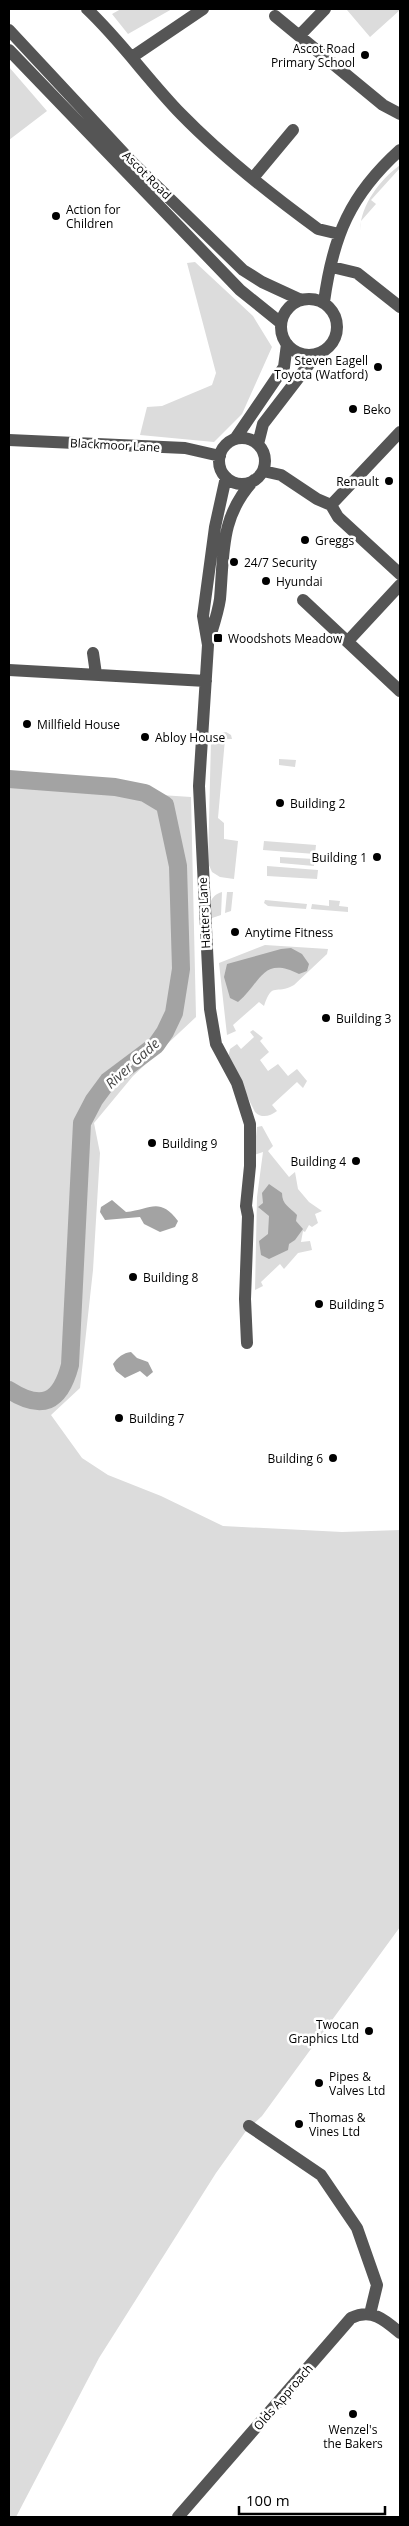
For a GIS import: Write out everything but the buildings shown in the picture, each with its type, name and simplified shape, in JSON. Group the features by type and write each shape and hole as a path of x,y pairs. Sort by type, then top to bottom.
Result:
{"street":[{"path":"87,9 195,128 253,178 318,229 339,234"},
{"path":"132,57 203,9"},
{"path":"299,36 325,9"},
{"path":"275,16 383,105 400,114"},
{"name":"Ascot Road","path":"9,30 132,162 243,270 262,282 301,300"},
{"name":"Ascot Road","path":"9,50 234,284 282,323"},
{"path":"253,178 293,130"},
{"path":"324,302 339,234 368,181 400,150"},
{"path":"332,267 357,273 400,308"},
{"path":"258,444 263,424 316,355 330,346 338,328 333,312 324,302 311,299 301,300 288,309 282,323 282,336 287,344 301,354 316,355"},
{"path":"287,344 284,367 234,439 226,445 220,456 221,469 226,477 242,484 259,476 281,475 317,499 332,505 338,517 400,574"},
{"path":"332,505 400,432"},
{"path":"208,645 220,602 223,544 227,526 242,494 259,476 265,457 258,444 247,439 234,439"},
{"name":"Blackmoor Lane","path":"9,440 185,448 220,456"},
{"name":"Hatters Lane","path":"226,477 215,527 204,608 208,645 199,786 207,969 216,1044 237,1084 250,1124 250,1166 246,1206 248,1216 245,1299 247,1344"},
{"path":"348,642 400,585"},
{"path":"303,600 400,691"},
{"path":"93,652 96,674"},
{"path":"9,670 206,681"},
{"path":"249,2126 321,2175 357,2228 377,2286 370,2314 380,2317 400,2333"},
{"name":"Olds Approach","path":"178,2517 346,2323 356,2316 370,2314"}],"shaded area":[{"path":"121,9 172,9 128,34 112,14"},
{"path":"347,10 400,10 370,37"},
{"path":"9,67 47,111 9,140"},
{"path":"400,165 400,168 371,200 376,204 361,221 373,193 385,178"},
{"path":"195,262 253,316 272,347 242,414 214,442 140,435 147,407 162,406 212,385 216,373 187,263"},
{"path":"226,732 231,735 232,739 225,739 218,818 224,823 224,839 238,841 234,879 220,877 212,872 208,863 211,739 213,735"},
{"path":"279,759 296,760 295,767 279,765"},
{"path":"9,785 191,797 196,1017 133,1076 94,1123 100,1153 93,1270 80,1388 51,1415 82,1458 108,1475 161,1496 223,1526 342,1532 400,1530 400,1927 262,2116 246,2131 216,2173 99,2358 16,2517 9,2517"},
{"path":"264,841 316,845 315,854 263,850"},
{"path":"280,857 314,859 314,866 280,863"},
{"path":"267,866 318,870 317,879 267,876"},
{"path":"222,892 221,915 209,919 212,899"},
{"path":"227,892 233,892 231,911 225,913"},
{"path":"265,900 307,904 306,909 268,906 264,903"},
{"path":"329,900 340,901 339,906 348,907 348,912 311,909 312,904 329,906"},
{"path":"265,945 328,949 327,954 294,985 272,991 264,1006 259,1002 233,1025 236,1031 227,1035 219,963"},
{"path":"291,948 302,954 309,964 307,971 299,974 287,969 277,968 270,970 263,974 238,1002 230,998 224,977 227,964"},
{"path":"253,1030 263,1038 260,1041 269,1052 260,1060 268,1071 278,1064 288,1076 297,1069 307,1081 303,1088 297,1082 272,1105 277,1111 266,1116 260,1116 255,1112 228,1058 230,1049 237,1044 241,1049 254,1037 250,1032"},
{"path":"262,1126 273,1146 268,1151 289,1177 295,1172 298,1189 309,1202 322,1211 315,1214 318,1223 312,1227 309,1225 305,1232 303,1231 301,1242 310,1241 312,1250 298,1253 284,1269 280,1264 261,1282 263,1286 255,1290 257,1197 263,1152 254,1155 257,1127"},
{"path":"269,1184 282,1193 285,1203 297,1215 296,1221 303,1229 295,1240 289,1244 288,1250 269,1259 261,1255 259,1241 268,1234 269,1216 258,1207 263,1203 262,1193"},
{"path":"112,1200 126,1212 154,1206 160,1207 171,1213 178,1221 175,1227 160,1232 144,1224 140,1217 105,1220 100,1212 101,1207"},
{"path":"131,1352 137,1358 148,1362 153,1372 147,1377 140,1371 125,1378 116,1371 113,1364 123,1354"}],"waterway":[{"name":"River Gade","path":"9,779 115,787 145,793 165,805 178,866 181,969 174,1013 165,1032 156,1045 108,1081 94,1100 82,1123 70,1365 66,1378 61,1388 48,1400 31,1400 9,1390"}],"place":[{"name":"Ascot Road Primary School","path":"365,55"},
{"name":"Action for Children","path":"56,216"},
{"name":"Steven Eagell Toyota (Watford)","path":"378,367"},
{"name":"Beko","path":"353,409"},
{"name":"Renault","path":"389,481"},
{"name":"Greggs","path":"305,540"},
{"name":"24/7 Security","path":"234,562"},
{"name":"Hyundai","path":"266,581"},
{"name":"Woodshots Meadow","path":"218,638"},
{"name":"Millfield House","path":"27,724"},
{"name":"Abloy House","path":"145,737"},
{"name":"Building 2","path":"280,803"},
{"name":"Building 1","path":"377,857"},
{"name":"Anytime Fitness","path":"235,932"},
{"name":"Building 3","path":"326,1018"},
{"name":"Building 9","path":"152,1143"},
{"name":"Building 4","path":"356,1161"},
{"name":"Building 8","path":"133,1277"},
{"name":"Building 5","path":"319,1304"},
{"name":"Building 7","path":"119,1418"},
{"name":"Building 6","path":"333,1458"},
{"name":"Twocan Graphics Ltd","path":"369,2031"},
{"name":"Pipes & Valves Ltd","path":"319,2083"},
{"name":"Thomas & Vines Ltd","path":"299,2124"},
{"name":"Wenzel's the Bakers","path":"353,2414"}]}
